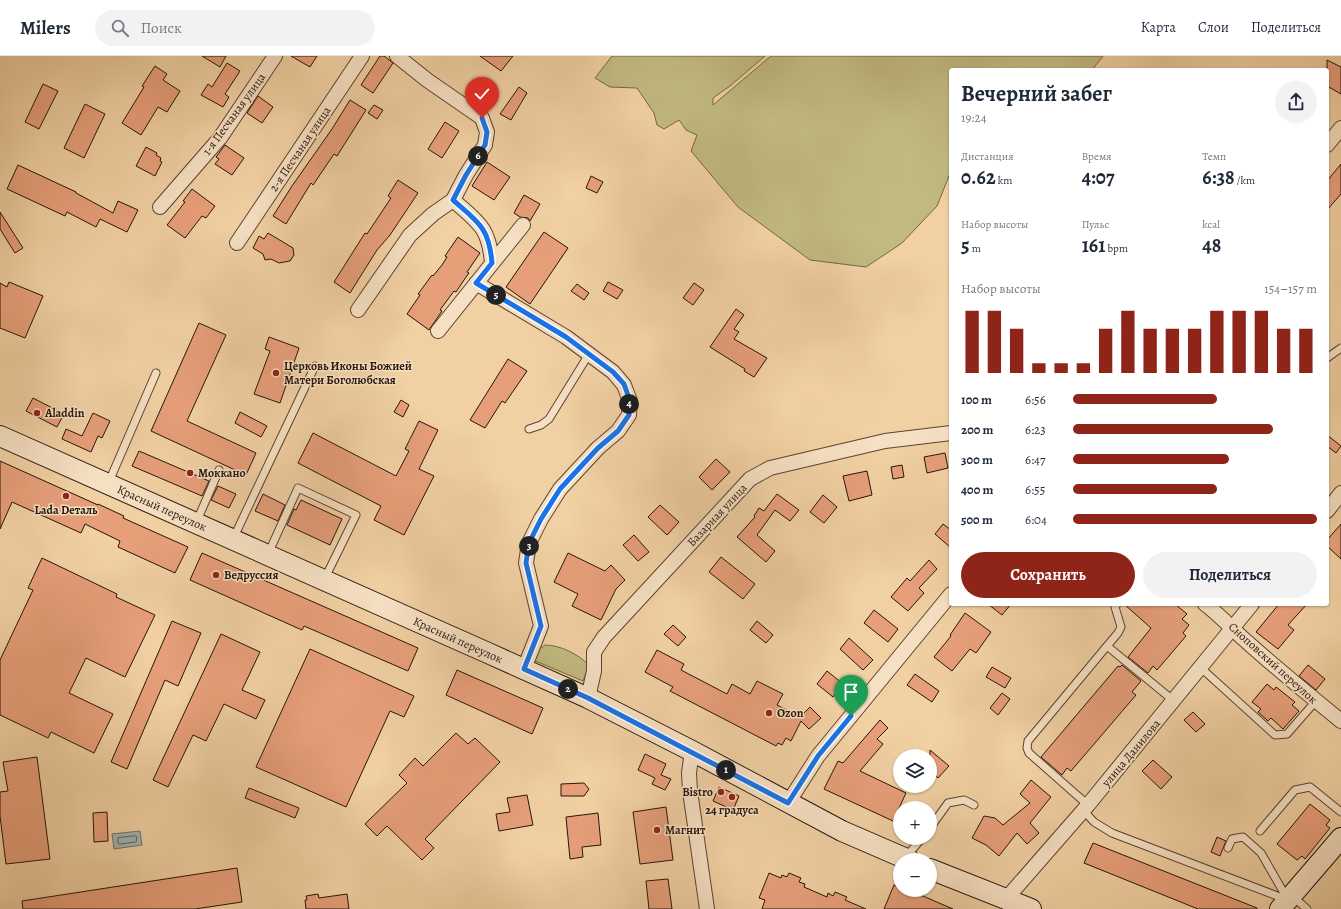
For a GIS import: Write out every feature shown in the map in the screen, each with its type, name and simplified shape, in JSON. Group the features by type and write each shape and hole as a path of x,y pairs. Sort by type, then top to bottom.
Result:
{"main road":[{"name":"Красный переулок","path":"0,436 588,698 692,751 842,831 893,853"},
{"path":"1287,902 1339,846"},
{"path":"937,872 1005,902 1031,909"}],"street":[{"name":"1-я Песчаная улица","path":"160,207 220,138 275,56"},
{"name":"2-я Песчаная улица","path":"237,242 362,56"},
{"path":"358,310 410,236 433,214 453,200 466,175 485,145 487,132 482,118 427,80 397,56"},
{"path":"1329,143 1341,128"},
{"path":"453,200 474,218 485,232 490,246 492,263"},
{"path":"438,331 522,225"},
{"path":"476,283 543,322 613,372 624,384 630,401 629,415 618,431 598,448 560,489 541,519 529,543 526,563 541,626 524,669"},
{"name":"Базарная улица","path":"588,698 594,671 594,652 604,637 750,479 770,468 863,446 885,441 949,433"},
{"path":"1329,508 1341,493"},
{"path":"788,803 818,756 949,596"},
{"name":"Сноповский переулок","path":"1208,606 1315,702 1341,721"},
{"name":"улица Данилова","path":"1005,902 1086,807 1250,606"},
{"path":"692,751 689,773 690,791 707,909"}],"lane":[{"path":"1329,357 1341,348"},
{"path":"528,429 540,425 549,419 589,354"},
{"path":"233,539 315,366"},
{"path":"108,484 156,373"},
{"path":"196,523 219,470"},
{"path":"267,555 298,488 356,515 324,580"},
{"path":"1116,606 1121,627 1118,633 1028,741 1027,748 1029,754 1086,807 1094,822 1112,833 1307,909"},
{"path":"1107,646 1174,700"},
{"path":"1201,668 1275,734 1287,734 1315,702"},
{"path":"1260,831 1296,790 1310,787 1341,812"},
{"path":"937,818 948,803 964,800 974,805"},
{"path":"1228,848 1232,839 1243,837 1261,853 1287,902"},
{"path":"911,853 917,845"}],"shaded area":[{"path":"612,56 765,56 730,86 713,98 713,105 771,56 1103,56 1094,68 949,68 949,176 937,206 902,243 866,267 810,260 738,207 691,151 697,135 686,130 679,120 664,129 657,125 654,113 637,88 610,87 595,78"},
{"path":"545,645 551,645 568,651 580,657 589,665 583,681 533,660 535,652"}],"water":[{"path":"140,831 142,845 114,849 112,834"}],"building":[{"path":"202,56 226,56 220,67"},
{"path":"291,56 317,56 310,67"},
{"path":"380,56 384,56 393,63 373,93 361,85"},
{"path":"480,56 513,56 501,71"},
{"path":"1327,60 1341,67 1341,94 1329,87 1329,68 1327,68"},
{"path":"227,63 240,71 225,94 229,97 223,107 201,95 208,84 212,87"},
{"path":"155,66 167,74 163,80 180,91 167,112 158,107 141,135 122,123 144,87 142,86"},
{"path":"43,84 58,91 39,129 25,122"},
{"path":"519,87 527,93 511,120 500,114"},
{"path":"258,96 273,107 262,123 247,113"},
{"path":"350,100 366,110 337,156 334,154 313,185 311,183 286,224 273,216"},
{"path":"85,104 105,114 84,158 64,148"},
{"path":"374,105 383,110 377,119 368,113"},
{"path":"445,122 459,131 442,158 428,149"},
{"path":"225,145 244,158 232,175 215,164 219,159 216,157"},
{"path":"146,147 157,153 156,155 161,158 160,161 162,162 155,176 136,166"},
{"path":"487,162 510,177 494,200 472,186"},
{"path":"1341,164 1341,194 1329,208 1329,179"},
{"path":"18,165 76,192 113,213 118,201 138,210 127,232 100,219 96,227 67,212 65,216 7,189"},
{"path":"591,176 603,182 597,193 586,188"},
{"path":"398,180 418,193 390,235 377,250 350,293 334,282 365,233 367,234 391,198 388,196"},
{"path":"192,189 215,206 206,218 202,216 185,238 167,225 185,202 183,201"},
{"path":"524,195 540,204 530,221 528,218 520,217 514,213"},
{"path":"0,212 23,248 15,253 0,229"},
{"path":"544,232 568,248 530,304 506,287"},
{"path":"268,233 293,248 294,255 290,261 279,263 271,259 265,260 263,254 253,248 259,236 264,239"},
{"path":"458,237 480,253 456,292 454,291 440,310 442,311 429,330 407,314 420,295 418,294 432,275 433,276 442,265 447,257 445,256"},
{"path":"9,282 43,296 25,338 0,328 0,283 7,287"},
{"path":"608,282 623,290 617,299 603,291"},
{"path":"694,283 704,290 693,305 683,298"},
{"path":"577,284 589,293 584,300 571,291"},
{"path":"736,309 744,315 734,329 739,332 734,339 767,358 754,377 744,371 745,369 710,347"},
{"path":"199,323 226,335 187,421 256,453 246,475 151,431"},
{"name":"Церковь Иконы Божией Матери Боголюбская","path":"269,337 299,348 280,403 254,394 270,351 265,349"},
{"path":"508,359 527,371 505,403 502,401 485,428 470,420"},
{"path":"33,398 64,414 57,427 26,411"},
{"path":"401,400 409,405 403,417 394,412"},
{"path":"240,412 267,426 261,437 235,423"},
{"path":"93,413 110,421 102,438 98,436 91,452 62,439 66,429 82,436"},
{"path":"419,421 438,430 419,469 434,476 404,535 374,520 381,506 298,463 313,433 396,476 409,451 405,449"},
{"path":"1329,437 1341,446 1336,453 1329,448"},
{"path":"139,451 209,481 202,496 132,466"},
{"path":"945,453 948,468 927,473 924,457"},
{"path":"716,459 730,472 712,490 699,477"},
{"path":"0,461 98,504 124,516 123,518 188,547 175,573 118,547 120,541 85,524 81,533 12,502 0,529"},
{"path":"902,465 904,477 893,479 891,467"},
{"path":"867,471 872,495 849,501 843,476"},
{"path":"218,486 236,494 229,508 211,500"},
{"path":"263,494 285,505 278,521 255,511"},
{"path":"777,494 799,510 790,521 775,510 757,535 775,551 766,562 737,537 755,517 754,516 759,508 764,511"},
{"path":"823,495 837,507 824,523 810,512"},
{"path":"301,500 342,519 330,545 287,525 294,509 296,510"},
{"path":"660,505 679,522 667,535 648,517"},
{"path":"943,524 949,528 949,546 935,534"},
{"path":"1341,524 1341,559 1329,548 1329,538"},
{"path":"634,535 649,552 638,561 623,545"},
{"path":"202,553 418,648 408,671 304,626 302,630 190,580"},
{"path":"568,553 605,571 611,565 625,580 616,589 601,620 572,606 578,594 554,582"},
{"path":"721,557 755,584 743,599 709,572"},
{"path":"42,558 117,594 116,597 155,615 125,677 86,658 69,693 113,714 94,753 51,732 48,738 0,715 0,660 33,590 28,588"},
{"path":"929,560 937,569 919,588 924,593 908,611 891,597 907,578 910,581"},
{"path":"991,606 1009,606 1002,615"},
{"path":"1126,606 1177,606 1187,614 1182,619 1189,625 1183,633 1186,636 1157,670 1153,666 1148,673 1128,657 1151,628"},
{"path":"1277,606 1305,606 1288,625 1294,630 1278,649 1256,632"},
{"path":"874,610 898,629 888,642 864,623"},
{"path":"965,613 991,632 976,653 970,649 952,671 934,657 951,636 950,635"},
{"path":"172,621 201,633 178,686 165,680 127,769 111,762"},
{"path":"757,621 773,635 766,643 750,630"},
{"path":"673,625 686,637 678,646 664,634"},
{"path":"221,634 260,652 242,690 265,700 256,719 224,704 206,741 193,735 168,787 153,780"},
{"path":"849,638 873,660 863,670 840,649"},
{"path":"310,649 414,696 404,717 390,711 346,807 256,767"},
{"path":"657,650 684,664 681,670 727,694 732,684 750,694 757,681 783,694 777,705 800,717 810,707 821,718 809,729 801,721 791,741 786,738 782,745 778,743 776,746 670,691 673,687 645,672"},
{"path":"1122,665 1141,681 1132,692 1136,695 1071,771 1067,768 1062,775 1041,757 1118,666 1120,667"},
{"path":"1308,665 1325,679 1316,690 1299,676"},
{"path":"992,667 1011,678 1005,688 986,677"},
{"path":"457,670 543,708 532,734 446,695"},
{"path":"827,671 843,684 833,697 817,684"},
{"path":"915,674 939,691 932,702 907,685"},
{"path":"1267,684 1274,690 1276,687 1295,702 1292,705 1299,711 1283,729 1271,718 1268,721 1258,712 1261,709 1252,702"},
{"path":"1002,693 1010,699 998,715 990,708"},
{"path":"1193,712 1205,724 1196,732 1184,720"},
{"path":"880,720 888,728 877,739 883,744 860,771 893,787 893,793 906,793 902,801 893,801 893,821 824,789 838,761 843,763"},
{"path":"456,733 468,744 475,738 500,762 425,839 434,848 422,860 387,826 377,836 365,824 407,783 399,775 415,758 423,766"},
{"path":"645,754 666,764 661,775 671,779 665,790 652,784 655,778 638,770"},
{"path":"937,756 949,766 938,778 937,777"},
{"path":"37,757 50,859 6,864 0,816 0,792 8,791 3,762"},
{"path":"1153,760 1172,777 1161,789 1142,771"},
{"path":"1031,780 1051,797 1030,823 1039,833 1027,844 1017,833 999,856 986,845 972,838 984,816 995,818 1003,825 1030,803 1020,794"},
{"path":"584,783 589,789 584,796 561,796 561,784"},
{"path":"719,787 739,796 733,810 713,801"},
{"path":"249,788 299,808 295,818 245,798"},
{"path":"527,795 533,825 499,831 496,814 510,812 507,798"},
{"path":"1310,804 1330,820 1326,825 1330,828 1305,859 1302,856 1297,860 1277,844"},
{"path":"666,807 673,860 640,864 633,812"},
{"path":"107,812 108,841 94,842 93,813"},
{"path":"598,813 601,845 582,847 583,857 570,859 566,817"},
{"path":"1217,837 1226,841 1220,856 1211,852"},
{"path":"1093,843 1257,909 1198,909 1084,863"},
{"path":"237,868 242,902 195,909 23,909 22,901"},
{"path":"769,873 781,878 782,875 787,877 789,873 801,878 799,882 805,884 804,887 827,897 828,893 833,896 835,892 847,897 845,900 866,909 762,909 765,900 759,898"},
{"path":"668,879 672,909 649,909 646,881"},
{"path":"893,887 893,897 925,897 953,909 884,909"},
{"path":"318,894 319,898 347,894 349,909 306,909 306,896"}],"place":[{"name":"Церковь Иконы Божией Матери Боголюбская","path":"276,373"},
{"name":"Aladdin","path":"37,413"},
{"name":"Моккано","path":"190,473"},
{"name":"Lada Dеталь","path":"66,496"},
{"name":"Ведруссия","path":"216,575"},
{"name":"Ozon","path":"769,713"},
{"name":"Bistro","path":"721,792"},
{"name":"24 градуса","path":"732,797"},
{"name":"Магнит","path":"657,830"}],"route":[{"path":"482,118 487,132 485,145 466,175 453,200 474,218 485,232 490,246 492,263 476,283 543,322 613,372 624,384 630,401 629,415 618,431 598,448 560,489 541,519 529,543 526,563 538,608 541,626 524,669 588,698 692,751 788,803 818,756 851,716"}]}
